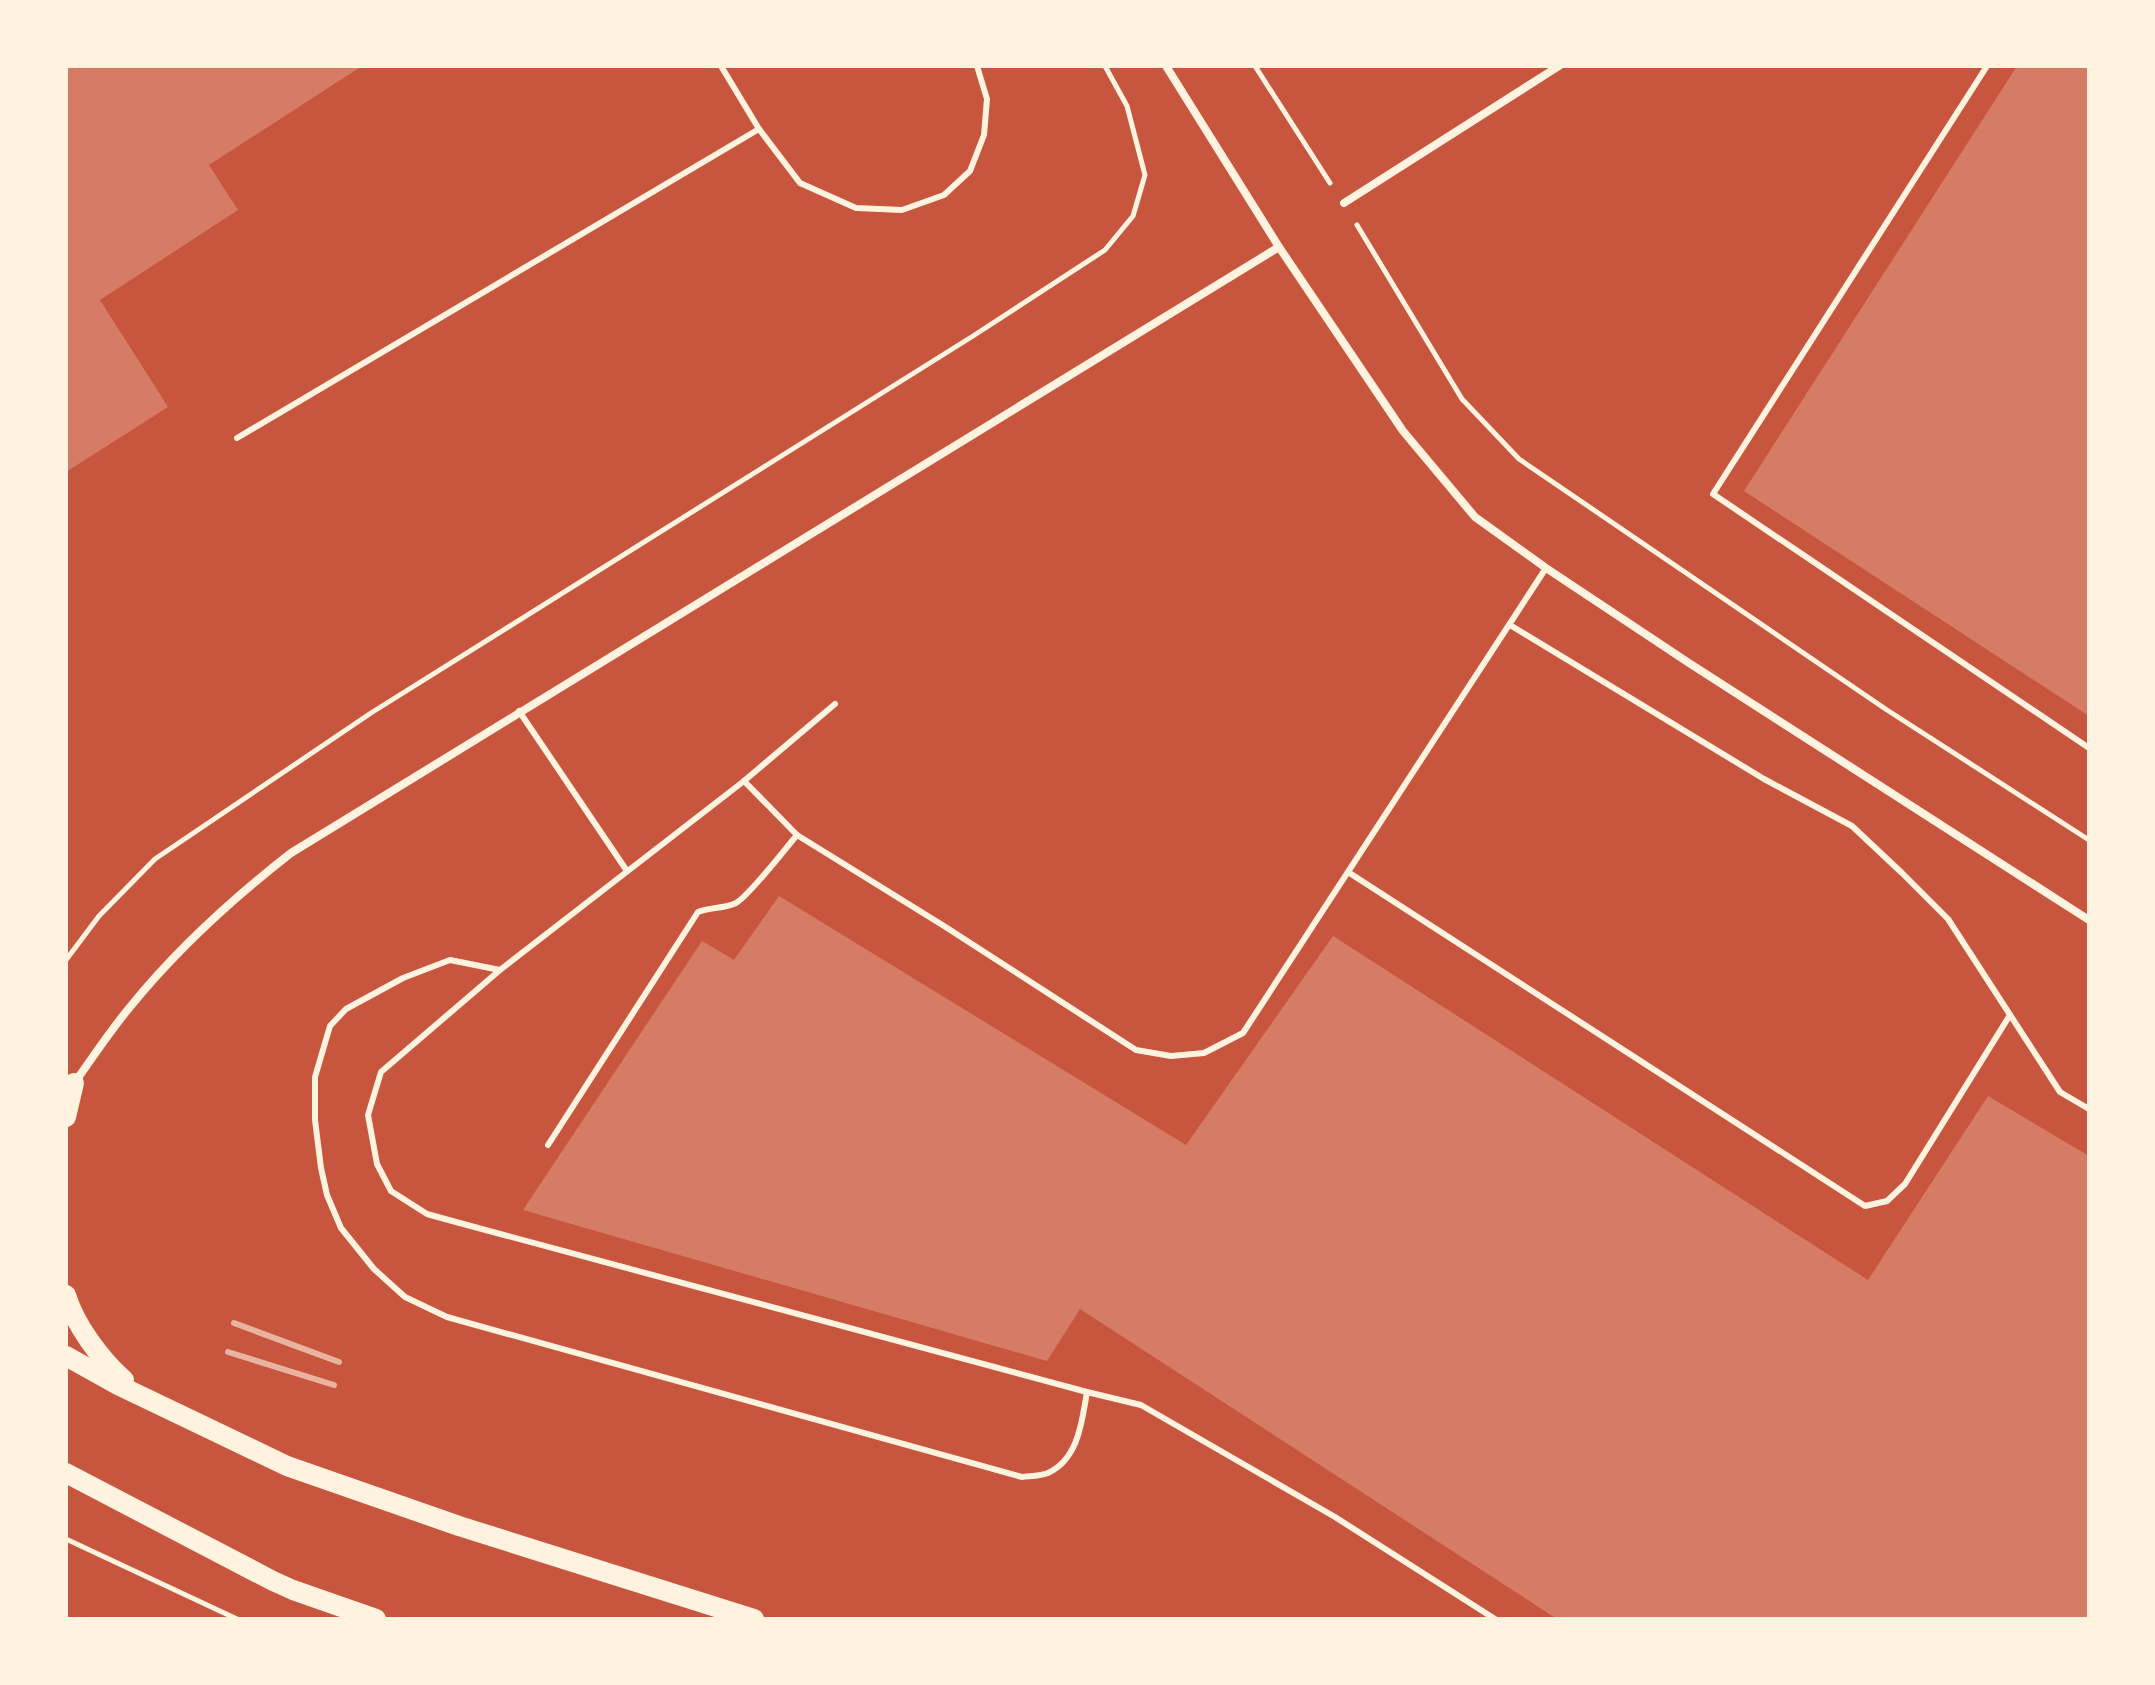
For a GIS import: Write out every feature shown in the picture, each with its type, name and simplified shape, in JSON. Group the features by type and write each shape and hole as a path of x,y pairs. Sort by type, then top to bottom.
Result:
{"main road":[{"path":"66,1117 69,1089"},
{"path":"66,1295 90,1341 111,1369 148,1399"},
{"path":"66,1356 287,1466 459,1526 754,1619"},
{"path":"66,1473 273,1581 376,1619"}],"street":[{"path":"1166,66 1279,247 1403,431 1475,517 1689,663 2089,920"},
{"path":"1344,203 1559,66"},
{"path":"69,1089 129,1008 184,946 245,889 291,853 1279,247"}],"lane":[{"path":"721,66 759,129 800,183 856,208 902,210 944,195 970,171 984,135 987,99 977,66"},
{"path":"1987,66 1713,494 2089,748"},
{"path":"237,438 759,129"},
{"path":"744,781 797,835 1136,1050 1171,1056 1204,1053 1243,1033 1546,568"},
{"path":"1510,625 1764,779 1852,826 1948,919 2060,1092 2089,1109"},
{"path":"835,704 744,781 500,970 381,1072 368,1115 377,1164 391,1191 427,1214 1141,1405 1335,1517 1495,1619"},
{"path":"519,711 627,871"},
{"path":"548,1145 698,912 740,901 797,835"},
{"path":"1348,872 1865,1206 1887,1201 1905,1184 2010,1015"},
{"path":"500,970 450,960 403,978 346,1009 330,1026 315,1077 315,1120 327,1195 341,1228 374,1269 405,1297 447,1317 1022,1477 1048,1473 1064,1461 1079,1436 1087,1392"}],"path":[{"path":"66,960 99,916 155,859 371,713 1105,250 1133,216 1145,175 1127,106 1105,66"},
{"path":"1255,66 1344,203 1462,399 1519,459 1887,710 2089,840"},
{"path":"66,1539 237,1619"}],"building":[{"path":"66,66 362,66 209,165 238,210 100,300 168,407 66,472"},
{"path":"2017,66 2089,66 2089,716 1744,491"},
{"path":"779,896 1186,1145 1333,936 1868,1280 1988,1096 2089,1156 2089,1619 1557,1619 1080,1309 1047,1361 523,1210 702,941 734,960"}],"railway":[{"path":"234,1323 339,1362"},
{"path":"228,1352 334,1385"}]}
